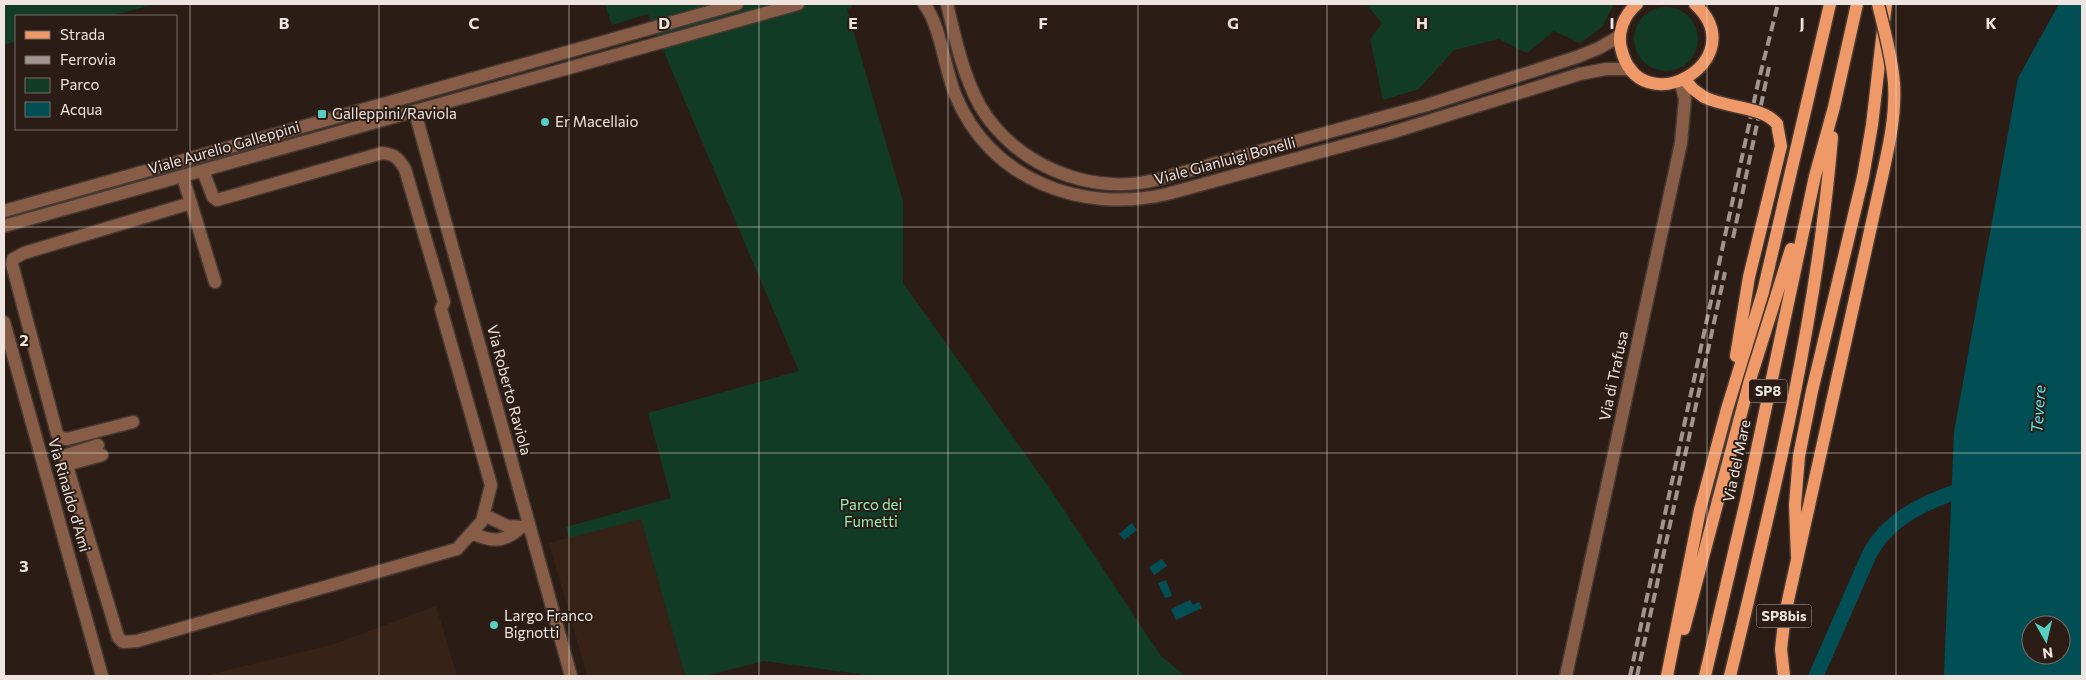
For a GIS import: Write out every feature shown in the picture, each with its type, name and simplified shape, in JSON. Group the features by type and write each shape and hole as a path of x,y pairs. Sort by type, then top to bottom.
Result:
{"main road":[{"path":"1637,4 1625,18 1620,36 1622,54 1631,69 1643,78 1658,84 1683,81 1703,65 1711,43 1707,21 1694,4"},
{"path":"1667,676 1700,510 1726,409 1763,292 1830,4"},
{"name":"Via del Mare","path":"1705,676 1746,501 1815,176 1834,107 1857,4"},
{"name":"SP8bis","path":"1784,676 1783,627 1892,126 1894,81 1878,4"},
{"path":"1797,558 1795,505 1798,465 1811,396 1867,155 1886,4"},
{"path":"1683,81 1704,97 1721,104 1768,115 1777,124 1781,146 1749,277 1726,409"},
{"name":"Via del Mare","path":"1730,676 1798,383 1825,203 1834,107"},
{"path":"1672,676 1750,380 1815,176"}],"street":[{"name":"Viale Aurelio Galleppini","path":"4,211 737,4"},
{"name":"Viale Aurelio Galleppini","path":"4,226 798,4"},
{"name":"Viale Gianluigi Bonelli","path":"924,4 933,22 957,101 968,121 984,141 1012,166 1041,184 1064,193 1100,200 1132,200 1167,194 1390,133 1580,74 1606,68 1631,69"},
{"name":"Viale Gianluigi Bonelli","path":"947,4 972,90 1001,134 1024,154 1046,167 1080,179 1110,184 1146,182 1394,114 1577,57 1599,48 1620,36"},
{"name":"Via di Trafusa","path":"1566,676 1681,143 1685,99 1683,81"},
{"name":"Via Roberto Raviola","path":"415,112 524,527 571,676"},
{"path":"100,450 66,465 118,637 123,642 145,639 457,549 482,521 491,485 441,309 444,302 405,169 399,158 382,153 217,200 213,197 203,171"},
{"path":"183,177 215,282"},
{"path":"133,422 67,439 61,438 57,434 12,264 13,258 24,253 191,203"},
{"name":"Via Rinaldo d'Ami","path":"4,322 102,676"},
{"path":"484,515 496,523 524,527"},
{"path":"472,533 495,541 510,537 524,527"}],"shaded area":[{"path":"641,518 685,676 587,676 549,543"},
{"path":"436,606 457,676 204,676 334,644"}],"green space":[{"path":"4,4 156,4 114,15 15,15 15,41 4,45"},
{"name":"Parco dei Fumetti","path":"605,4 850,4 852,8 847,9 903,201 903,283 1050,489 1161,656 1185,676 874,676 764,661 705,676 685,676 641,519 569,538 566,527 671,498 648,413 799,371 648,14 612,25"},
{"path":"1366,4 1614,4 1602,27 1580,43 1554,31 1527,53 1499,39 1454,50 1419,89 1383,100 1370,39 1382,23"},
{"path":"1666,7 1678,9 1689,16 1696,27 1698,39 1696,51 1689,62 1678,69 1666,71 1654,69 1643,62 1636,51 1634,39 1636,27 1643,16 1654,9"}],"water":[{"name":"Tevere","path":"2059,4 2082,4 2082,676 1944,676 1954,432 2018,78"},
{"path":"1132,523 1137,530 1124,540 1119,534"},
{"path":"1162,559 1167,566 1154,575 1149,567"},
{"path":"1166,580 1172,596 1165,598 1158,583"},
{"path":"1190,600 1193,605 1199,602 1202,608 1176,620 1171,609"}],"waterway":[{"path":"1816,676 1869,555 1877,541 1899,520 1912,511 1970,487"}],"railway":[{"path":"1630,676 1758,83 1778,4"},
{"path":"1733,238 1769,67"},
{"path":"1637,676 1725,272"}],"place":[{"name":"Galleppini/Raviola","path":"322,114"},
{"name":"Er Macellaio","path":"545,122"},
{"name":"Largo Franco Bignotti","path":"494,625"}]}
